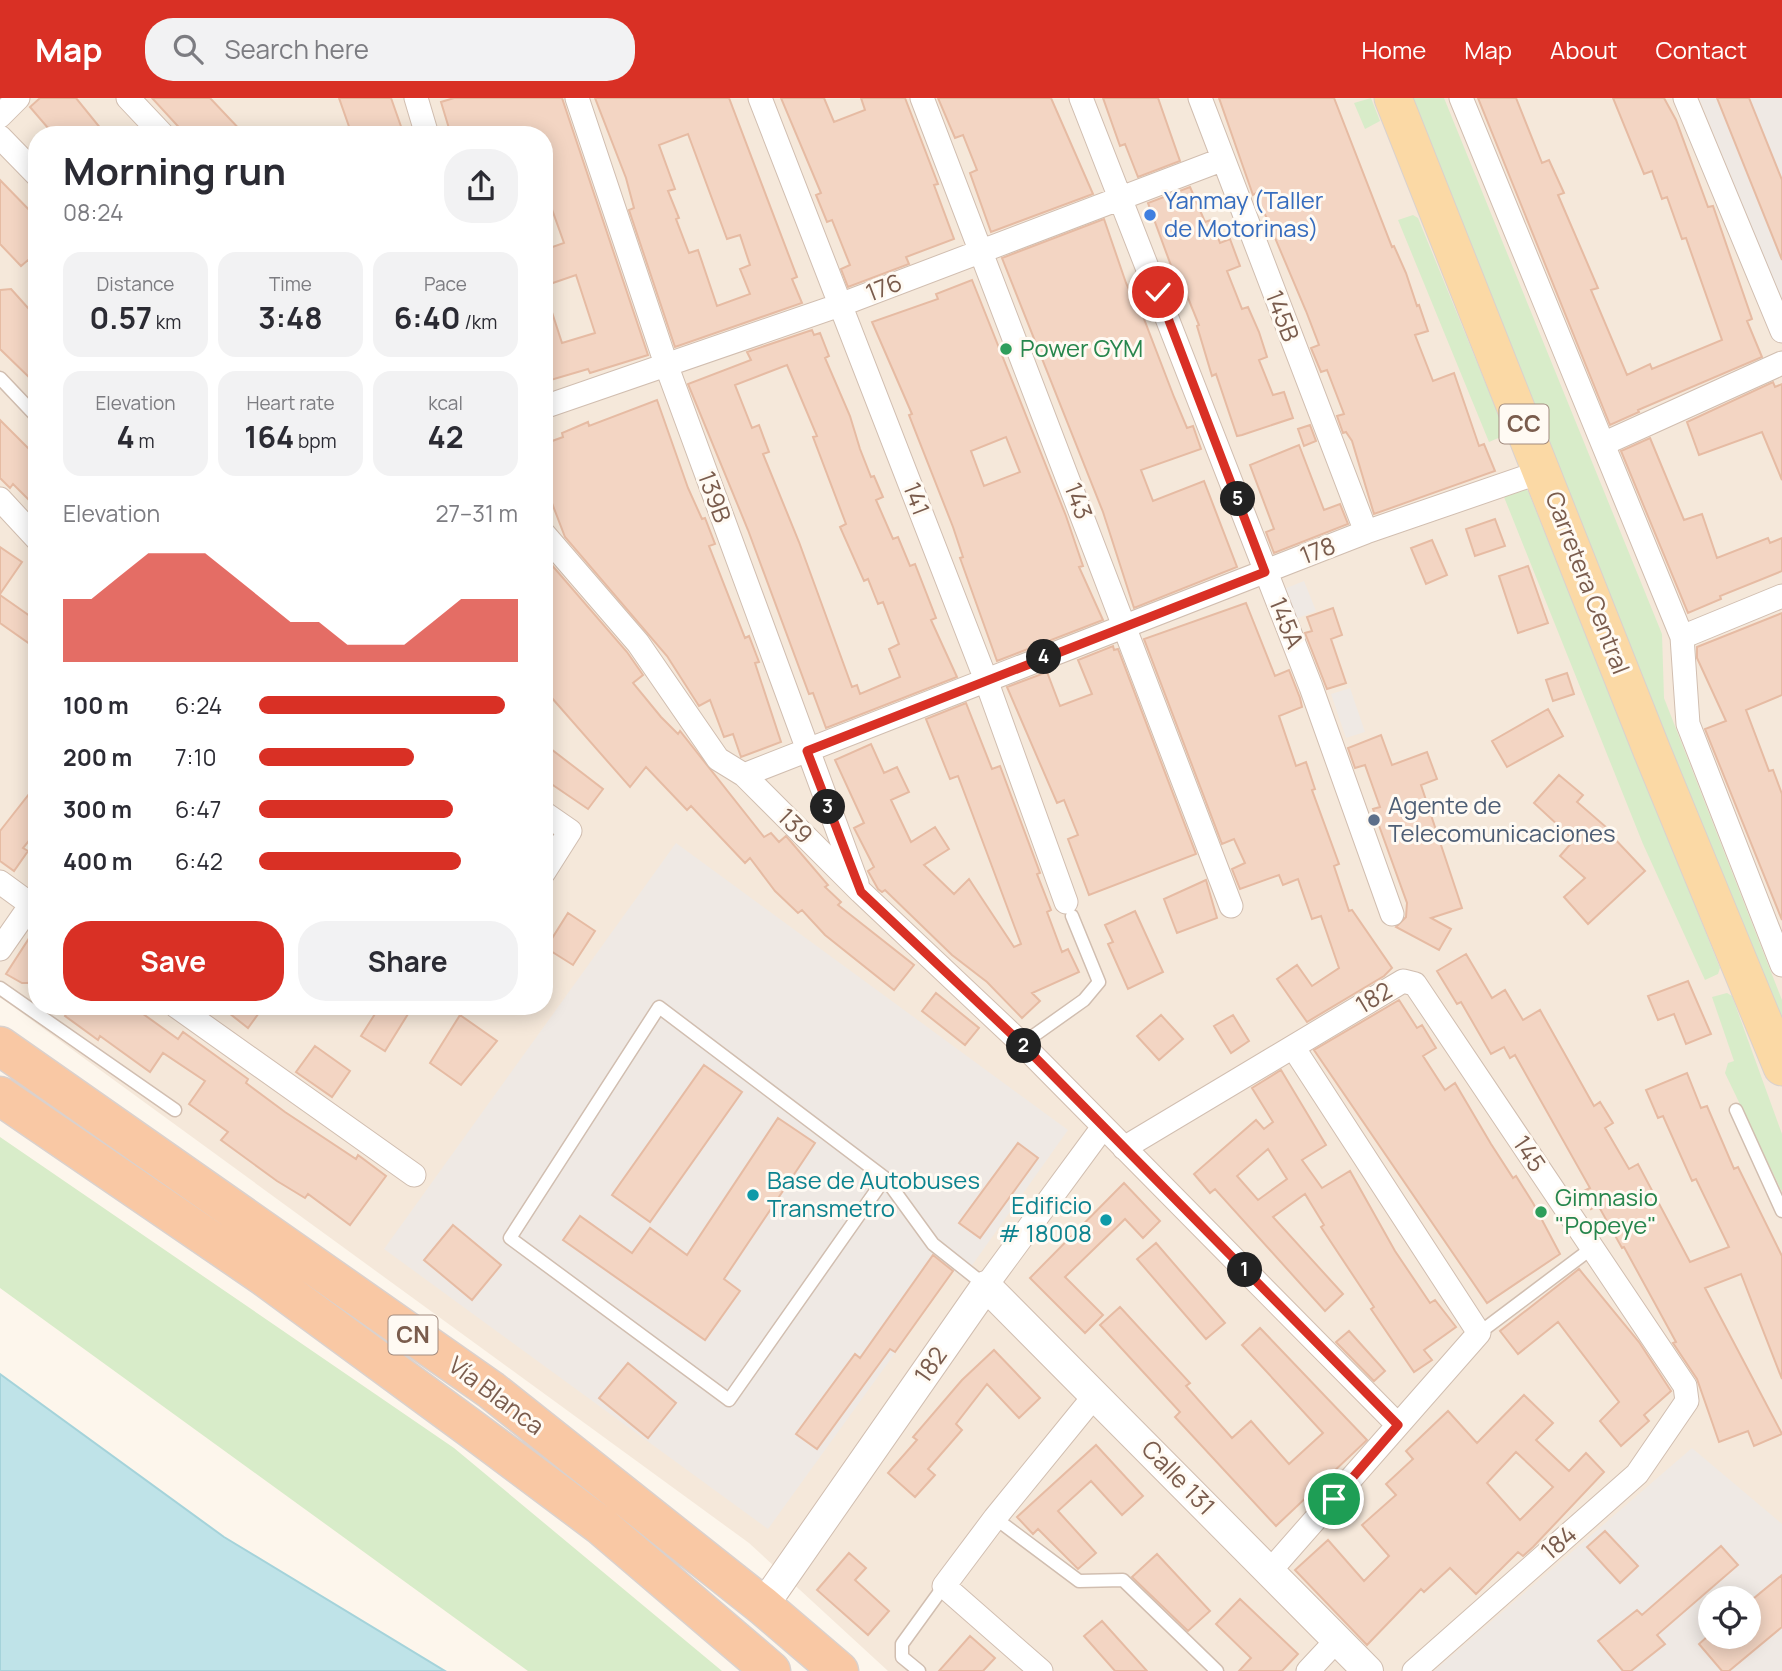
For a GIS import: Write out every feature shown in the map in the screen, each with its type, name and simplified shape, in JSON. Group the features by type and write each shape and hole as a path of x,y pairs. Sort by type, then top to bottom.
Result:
{"highway":[{"name":"Vía Blanca","path":"0,1046 491,1390 763,1606 839,1671"},
{"name":"Vía Blanca","path":"0,1096 262,1275 505,1454 600,1525 771,1671"}],"main road":[{"name":"Carretera Central","path":"1393,98 1657,764 1782,1067"}],"street":[{"path":"0,116 18,98"},
{"path":"128,98 154,126"},
{"path":"416,98 424,126"},
{"name":"139B","path":"577,98 667,368 861,892"},
{"name":"141","path":"760,98 986,680 1069,909"},
{"name":"143","path":"922,98 1126,625 1231,906"},
{"name":"145A","path":"1081,98 1123,198 1316,700 1392,915"},
{"name":"145B","path":"1200,98 1221,160 1366,532"},
{"path":"1461,98 1682,638 1688,724 1782,965"},
{"path":"1685,98 1782,331"},
{"path":"0,137 28,166"},
{"name":"176","path":"553,404 667,368 841,305 1221,160"},
{"path":"1603,444 1782,363"},
{"name":"178","path":"744,775 1366,532 1543,471"},
{"path":"0,499 28,529"},
{"name":"139","path":"553,544 638,643 718,759 744,775 861,892 1022,1044 1398,1425"},
{"path":"1682,638 1782,596"},
{"path":"553,819 570,831 553,858"},
{"path":"0,883 28,899"},
{"path":"0,949 28,912"},
{"name":"182","path":"1124,1148 1403,981 1409,982"},
{"name":"145","path":"1409,982 1415,984 1685,1386 1687,1401"},
{"path":"189,1015 414,1175"},
{"path":"1269,1572 1479,1333 1293,1046"},
{"name":"182","path":"763,1606 986,1286 1103,1126"},
{"name":"Calle 131","path":"986,1286 1368,1671"},
{"path":"1041,1671 944,1586 995,1518 1096,1394"},
{"name":"184","path":"1415,1671 1637,1474 1687,1401"},
{"path":"1308,1671 1336,1641"}],"lane":[{"path":"0,378 28,408"},
{"path":"1022,1044 1084,1000 1099,982 1069,909"},
{"path":"0,988 28,1008"},
{"path":"885,1178 729,1400 510,1238 659,1007 885,1178 933,1244 986,1286"},
{"path":"39,1015 174,1110"},
{"path":"1736,1110 1782,1211"},
{"path":"1479,1333 1592,1248"},
{"path":"995,1518 1079,1581 1122,1580 1217,1671"},
{"path":"919,1671 902,1657 902,1644 944,1586"}],"shaded area":[{"path":"0,98 1782,98 1782,1671 888,1671 749,1543 0,997"},
{"path":"1699,98 1782,98 1782,301"},
{"path":"1304,581 1316,611 1296,619 1284,589"},
{"path":"1350,688 1365,732 1346,738 1331,694"},
{"path":"676,843 1068,1130 963,1278 933,1256 874,1337 895,1353 768,1529 384,1249"},
{"path":"1692,1448 1782,1524 1782,1671 1434,1671"}],"green space":[{"path":"1371,98 1380,121 1365,129 1354,103"},
{"path":"1411,98 1444,98 1662,634 1664,698 1782,1000 1782,1039"},
{"path":"1413,215 1418,218 1505,431 1503,436 1489,442 1398,220"},
{"path":"1524,488 1528,491 1720,968 1718,974 1705,980 1643,844 1504,497"},
{"path":"1727,993 1732,996 1782,1134 1782,1192 1725,1073 1728,1063 1734,1061 1712,997"},
{"path":"0,1137 454,1448 722,1671 528,1671 0,1288"}],"water":[{"path":"0,1374 224,1537 445,1671 0,1671"}],"building":[{"path":"40,98 76,98 99,126 46,126 30,107"},
{"path":"152,98 210,98 236,126 178,126"},
{"path":"339,98 391,98 401,126 349,126"},
{"path":"454,98 562,98 648,355 590,373 588,369 553,379 553,315 562,343 595,333 576,275 553,283 553,247 564,243 553,212 553,126 448,126 441,102"},
{"path":"595,98 729,98 797,277 792,279 802,303 675,347 629,210 634,208 626,178","holes":["688,134 727,239 740,235 750,265 740,269 750,294 717,306 698,250 689,253 676,219 679,218 668,191 675,189 659,145"]},
{"path":"781,98 824,98 834,122 865,110 861,98 905,98 938,184 934,185 954,239 906,257 909,264 848,287 841,269 850,265 832,220 827,222 816,195 821,193"},
{"path":"938,98 1051,98 1093,194 991,232 970,173 977,170 963,135 955,138"},
{"path":"1103,98 1158,98 1180,161 1138,177 1125,144 1120,146"},
{"path":"1219,98 1334,98 1392,247 1394,246 1406,273 1417,306 1419,305 1428,331 1415,335 1433,381 1454,373 1479,446 1484,444 1495,471 1374,514 1352,441 1346,432 1343,433 1337,416 1344,414 1327,370 1321,372 1311,348 1319,345 1256,193 1253,195"},
{"path":"1478,98 1516,98 1542,163 1549,160 1564,193 1558,195 1598,288 1591,290 1627,375 1650,364 1652,369 1722,340 1686,238 1682,239 1667,197 1662,199 1652,171 1644,174 1613,98 1664,98 1676,120 1708,207 1713,206 1752,319 1747,321 1762,357 1638,410 1639,412 1610,425"},
{"path":"1717,98 1749,98 1782,180 1782,260"},
{"path":"0,180 28,209 28,260 21,266 0,244"},
{"path":"1190,187 1205,222 1211,220 1220,243 1230,239 1240,266 1227,271 1242,309 1248,307 1259,332 1267,357 1259,360 1273,395 1284,392 1293,418 1237,436 1216,374 1212,376 1197,326 1199,325 1184,288 1180,290 1148,203"},
{"path":"1104,219 1126,283 1137,307 1139,306 1187,428 1193,426 1201,449 1141,470 1153,501 1204,481 1237,567 1134,608 1103,512 1002,258"},
{"path":"972,280 1066,516 1083,566 1079,567 1103,620 997,661 960,558 963,557 953,527 909,415 912,414 872,322 938,299 936,294","holes":["1006,437 1020,472 984,486 971,451"]},
{"path":"11,289 28,308 28,376 0,349 0,290"},
{"path":"812,330 814,335 820,333 829,356 825,358 850,416 871,477 874,476 883,497 876,500 893,539 898,537 910,566 915,564 936,618 931,620 957,677 826,728 813,693 809,694 748,530 688,384 751,360 747,352","holes":["787,365 817,436 813,437 846,524 840,527 864,581 868,579 878,604 883,602 899,644 889,649 900,677 860,694 857,685 852,687 799,542 763,454 769,452 759,425 752,428 735,385"]},
{"path":"1773,382 1775,387 1782,384 1782,480 1762,432 1699,455 1687,422"},
{"path":"657,400 688,488 702,519 705,518 715,544 709,546 745,638 749,636 759,662 755,663 781,742 741,757 733,734 724,737 710,700 699,706 667,656 565,537 553,506 553,441 563,437 562,433 588,422 589,426"},
{"path":"0,420 28,448 28,499 13,484 10,488 0,478"},
{"path":"1310,425 1316,441 1304,446 1298,429"},
{"path":"1650,438 1684,520 1702,514 1717,558 1768,538 1770,543 1782,538 1782,571 1720,596 1721,599 1688,613 1621,451"},
{"path":"1299,445 1324,510 1340,504 1348,524 1274,553 1266,532 1274,529 1250,465"},
{"path":"1495,519 1505,546 1475,556 1466,529"},
{"path":"1432,540 1447,575 1426,584 1411,548"},
{"path":"0,547 22,562 0,594"},
{"path":"553,566 627,652 643,675 633,683 661,717 678,734 680,731 764,837 771,833 779,842 786,836 828,885 825,887 841,902 838,905 914,965 894,990 825,935 802,910 798,913 775,891 750,858 745,863 691,806 687,810 646,767 630,787 553,699"},
{"path":"1528,566 1548,623 1518,633 1499,576"},
{"path":"0,595 28,615 28,643 0,623"},
{"path":"1246,603 1275,676 1289,670 1300,698 1302,707 1279,716 1296,766 1306,762 1315,789 1312,790 1339,864 1334,866 1349,911 1352,910 1392,968 1384,976 1307,1022 1277,979 1297,965 1312,986 1339,968 1321,916 1312,919 1298,879 1283,885 1279,875 1240,889 1232,869 1245,863 1234,839 1222,844 1144,639"},
{"path":"1333,608 1342,635 1331,639 1346,683 1327,689 1305,633 1312,631 1307,617"},
{"path":"1782,613 1782,695 1746,710 1769,771 1773,770 1782,794 1782,920 1705,729 1726,721 1697,658 1697,647"},
{"path":"1113,646 1114,650 1118,649 1196,854 1089,895 1068,839 1078,835 1064,800 1057,803 1007,687 1047,672 1060,706 1092,694 1078,660"},
{"path":"1567,673 1574,694 1553,701 1546,680"},
{"path":"966,703 992,769 1000,766 1040,873 1037,874 1051,910 1047,912 1062,952 1068,949 1079,972 1032,993 1040,1001 1022,1018 987,982 952,955 885,890 882,892 878,889 868,871 874,867 854,828 864,823 835,760 871,744 884,773 897,767 909,792 891,800 911,842 935,827 949,849 924,865 954,894 969,879 1014,947 1021,944 958,776 950,779 926,719"},
{"path":"1548,709 1563,736 1507,767 1492,741"},
{"path":"1381,735 1392,765 1427,752 1437,779 1421,785 1462,908 1431,918 1451,929 1439,950 1396,927 1406,917 1407,903 1373,809 1380,807 1365,765 1355,768 1348,748"},
{"path":"553,751 603,789 588,809 553,785"},
{"path":"1559,775 1583,795 1577,802 1614,834 1612,836 1645,871 1588,924 1564,897 1585,878 1560,856 1574,840 1534,803"},
{"path":"28,795 28,842 23,848 28,851 14,871 0,861 0,831"},
{"path":"1206,880 1217,918 1177,933 1164,899"},
{"path":"1135,911 1163,972 1128,989 1108,944 1113,942 1105,925"},
{"path":"568,913 595,931 573,965 553,952 553,937"},
{"path":"28,940 28,983 22,983 6,974"},
{"path":"1466,954 1492,998 1505,990 1523,1020 1540,1010 1594,1106 1600,1102 1613,1123 1605,1128 1629,1169 1638,1164 1690,1262 1729,1247 1696,1179 1692,1181 1663,1116 1658,1118 1646,1090 1687,1073 1701,1108 1707,1106 1734,1169 1738,1167 1782,1256 1782,1379 1741,1274 1705,1288 1782,1434 1754,1446 1748,1431 1719,1442 1697,1379 1673,1343 1676,1342 1598,1205 1591,1209 1582,1192 1590,1188 1515,1055 1510,1058 1504,1047 1491,1054 1461,1002 1457,1004 1437,971"},
{"path":"1688,981 1711,1034 1686,1044 1674,1014 1658,1020 1648,996"},
{"path":"936,993 979,1028 965,1045 922,1011"},
{"path":"1399,1000 1417,1028 1422,1025 1436,1048 1423,1056 1445,1090 1455,1083 1513,1178 1516,1176 1533,1203 1560,1254 1487,1303 1314,1050"},
{"path":"145,1015 178,1039 183,1032 248,1079 246,1083 285,1112 356,1159 358,1155 386,1176 350,1225 308,1194 305,1198 277,1181 221,1140 228,1132 189,1104 205,1081 163,1053 150,1072 100,1036 98,1040 65,1016"},
{"path":"231,1015 257,1015 248,1028"},
{"path":"374,1015 407,1015 385,1051 361,1036"},
{"path":"460,1015 497,1041 461,1085 430,1063"},
{"path":"1161,1015 1183,1039 1159,1060 1137,1036"},
{"path":"1233,1015 1249,1041 1231,1053 1214,1026"},
{"path":"315,1046 350,1071 332,1097 296,1072"},
{"path":"704,1065 742,1092 650,1222 612,1195"},
{"path":"1281,1070 1326,1145 1302,1160 1322,1188 1350,1171 1395,1251 1430,1303 1435,1300 1456,1327 1424,1350 1432,1360 1414,1372 1371,1309 1374,1307 1321,1227 1324,1225 1305,1194 1273,1217 1343,1294 1325,1311 1215,1189 1210,1193 1194,1174 1256,1120 1264,1129 1273,1122 1252,1088","holes":["1268,1149 1287,1179 1258,1200 1237,1176"]},
{"path":"778,1118 815,1143 724,1279 740,1291 705,1340 563,1240 580,1216 632,1253 650,1228 687,1255"},
{"path":"1018,1143 1038,1158 980,1238 959,1223"},
{"path":"1124,1183 1160,1221 1143,1238 1125,1219 1065,1277 1103,1315 1085,1333 1030,1278"},
{"path":"453,1225 501,1265 472,1300 424,1260"},
{"path":"1156,1243 1225,1323 1206,1339 1137,1259"},
{"path":"933,1255 953,1271 895,1352 890,1349 817,1449 796,1434 855,1354 860,1358"},
{"path":"1579,1269 1639,1342 1671,1391 1644,1415 1649,1421 1621,1446 1600,1421 1619,1402 1558,1322 1518,1354 1500,1331"},
{"path":"1120,1307 1190,1383 1186,1386 1232,1438 1251,1421 1289,1464 1323,1433 1242,1345 1260,1328 1367,1440 1276,1526 1175,1417 1180,1412 1100,1325"},
{"path":"1349,1331 1385,1371 1374,1381 1336,1342"},
{"path":"994,1350 1040,1398 1019,1418 987,1384 956,1424 962,1430 928,1469 935,1475 915,1497 888,1473 917,1440 913,1437 962,1380"},
{"path":"628,1363 676,1403 648,1438 599,1398"},
{"path":"1524,1395 1553,1423 1536,1440 1569,1471 1586,1453 1604,1472 1533,1547 1523,1556 1518,1552 1476,1594 1450,1568 1424,1592 1421,1589 1367,1645 1295,1570 1328,1540 1364,1581 1389,1556 1362,1525 1396,1495 1386,1484 1413,1459 1406,1451 1448,1411 1477,1443","holes":["1516,1452 1553,1487 1520,1520 1487,1483"]},
{"path":"1096,1445 1143,1496 1122,1515 1091,1481 1058,1511 1096,1553 1078,1569 1038,1529 1033,1534 1017,1517"},
{"path":"1605,1531 1638,1566 1620,1583 1587,1547"},
{"path":"1721,1546 1738,1565 1714,1586 1698,1586 1698,1600 1657,1635 1665,1644 1631,1671 1623,1671 1598,1641 1637,1610 1642,1615"},
{"path":"849,1553 866,1568 855,1580 889,1611 868,1635 817,1590"},
{"path":"1157,1554 1210,1611 1188,1631 1132,1577"},
{"path":"1782,1575 1782,1627 1761,1644 1761,1592"},
{"path":"1240,1599 1298,1654 1282,1671 1239,1671 1251,1658 1216,1624"},
{"path":"1102,1621 1147,1671 1115,1671 1084,1636"},
{"path":"970,1636 995,1658 983,1671 939,1671"},
{"path":"1703,1649 1756,1649 1729,1671 1722,1671"}],"place":[{"name":"Yanmay (Taller de Motorinas)","path":"1150,215"},
{"name":"Power GYM","path":"1006,349"},
{"name":"Agente de Telecomunicaciones","path":"1374,820"},
{"name":"Base de Autobuses Transmetro","path":"753,1195"},
{"name":"Gimnasio \"Popeye\"","path":"1541,1212"},
{"name":"Edificio # 18008","path":"1106,1220"}],"route":[{"path":"1158,292 1265,572 807,751 861,892 1022,1044 1398,1425 1334,1499"}]}
